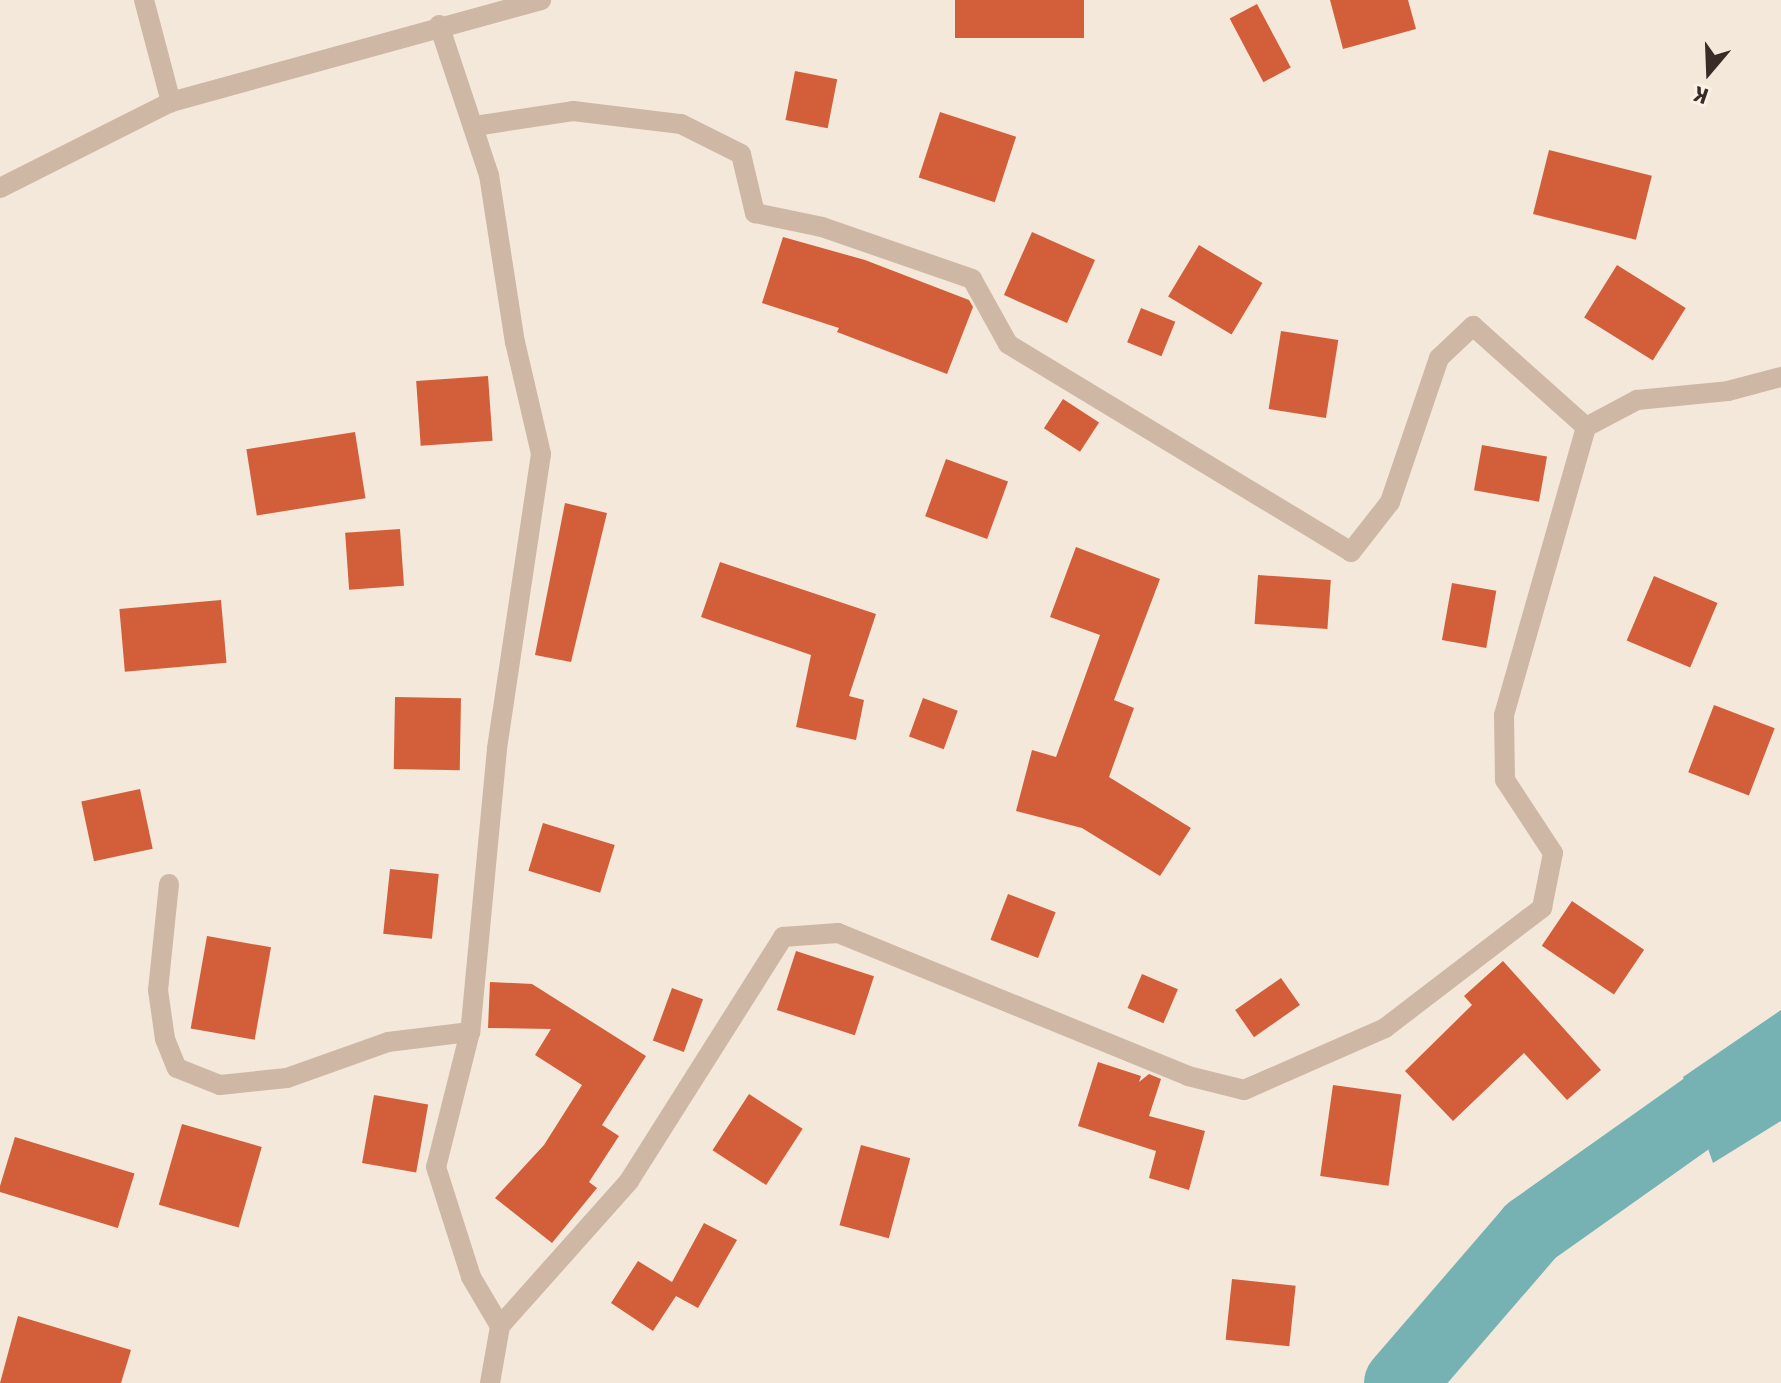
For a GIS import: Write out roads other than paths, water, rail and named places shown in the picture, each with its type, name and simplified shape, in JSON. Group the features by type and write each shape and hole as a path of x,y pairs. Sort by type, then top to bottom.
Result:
{"street":[{"path":"144,0 171,102"},
{"path":"0,188 171,102 439,25 541,0"},
{"path":"439,25 475,126 541,454 497,749 470,1032 436,1167 471,1277 500,1326"},
{"path":"475,126 573,111 681,124 741,154 755,213 822,227 972,279 1008,344 1351,552 1390,502 1439,358 1473,326 1586,427"},
{"path":"490,1383 500,1326 629,1181 783,937 838,933 1188,1076 1244,1090 1385,1028 1542,908 1553,853 1505,780 1504,715 1586,427 1637,400 1728,391 1781,377"},
{"path":"169,884 158,990 165,1039 177,1068 220,1085 287,1078 388,1042 470,1032"}],"water":[{"path":"1781,1010 1781,1121 1713,1163 1683,1077"}],"waterway":[{"path":"1400,1383 1531,1231 1781,1054"}]}
